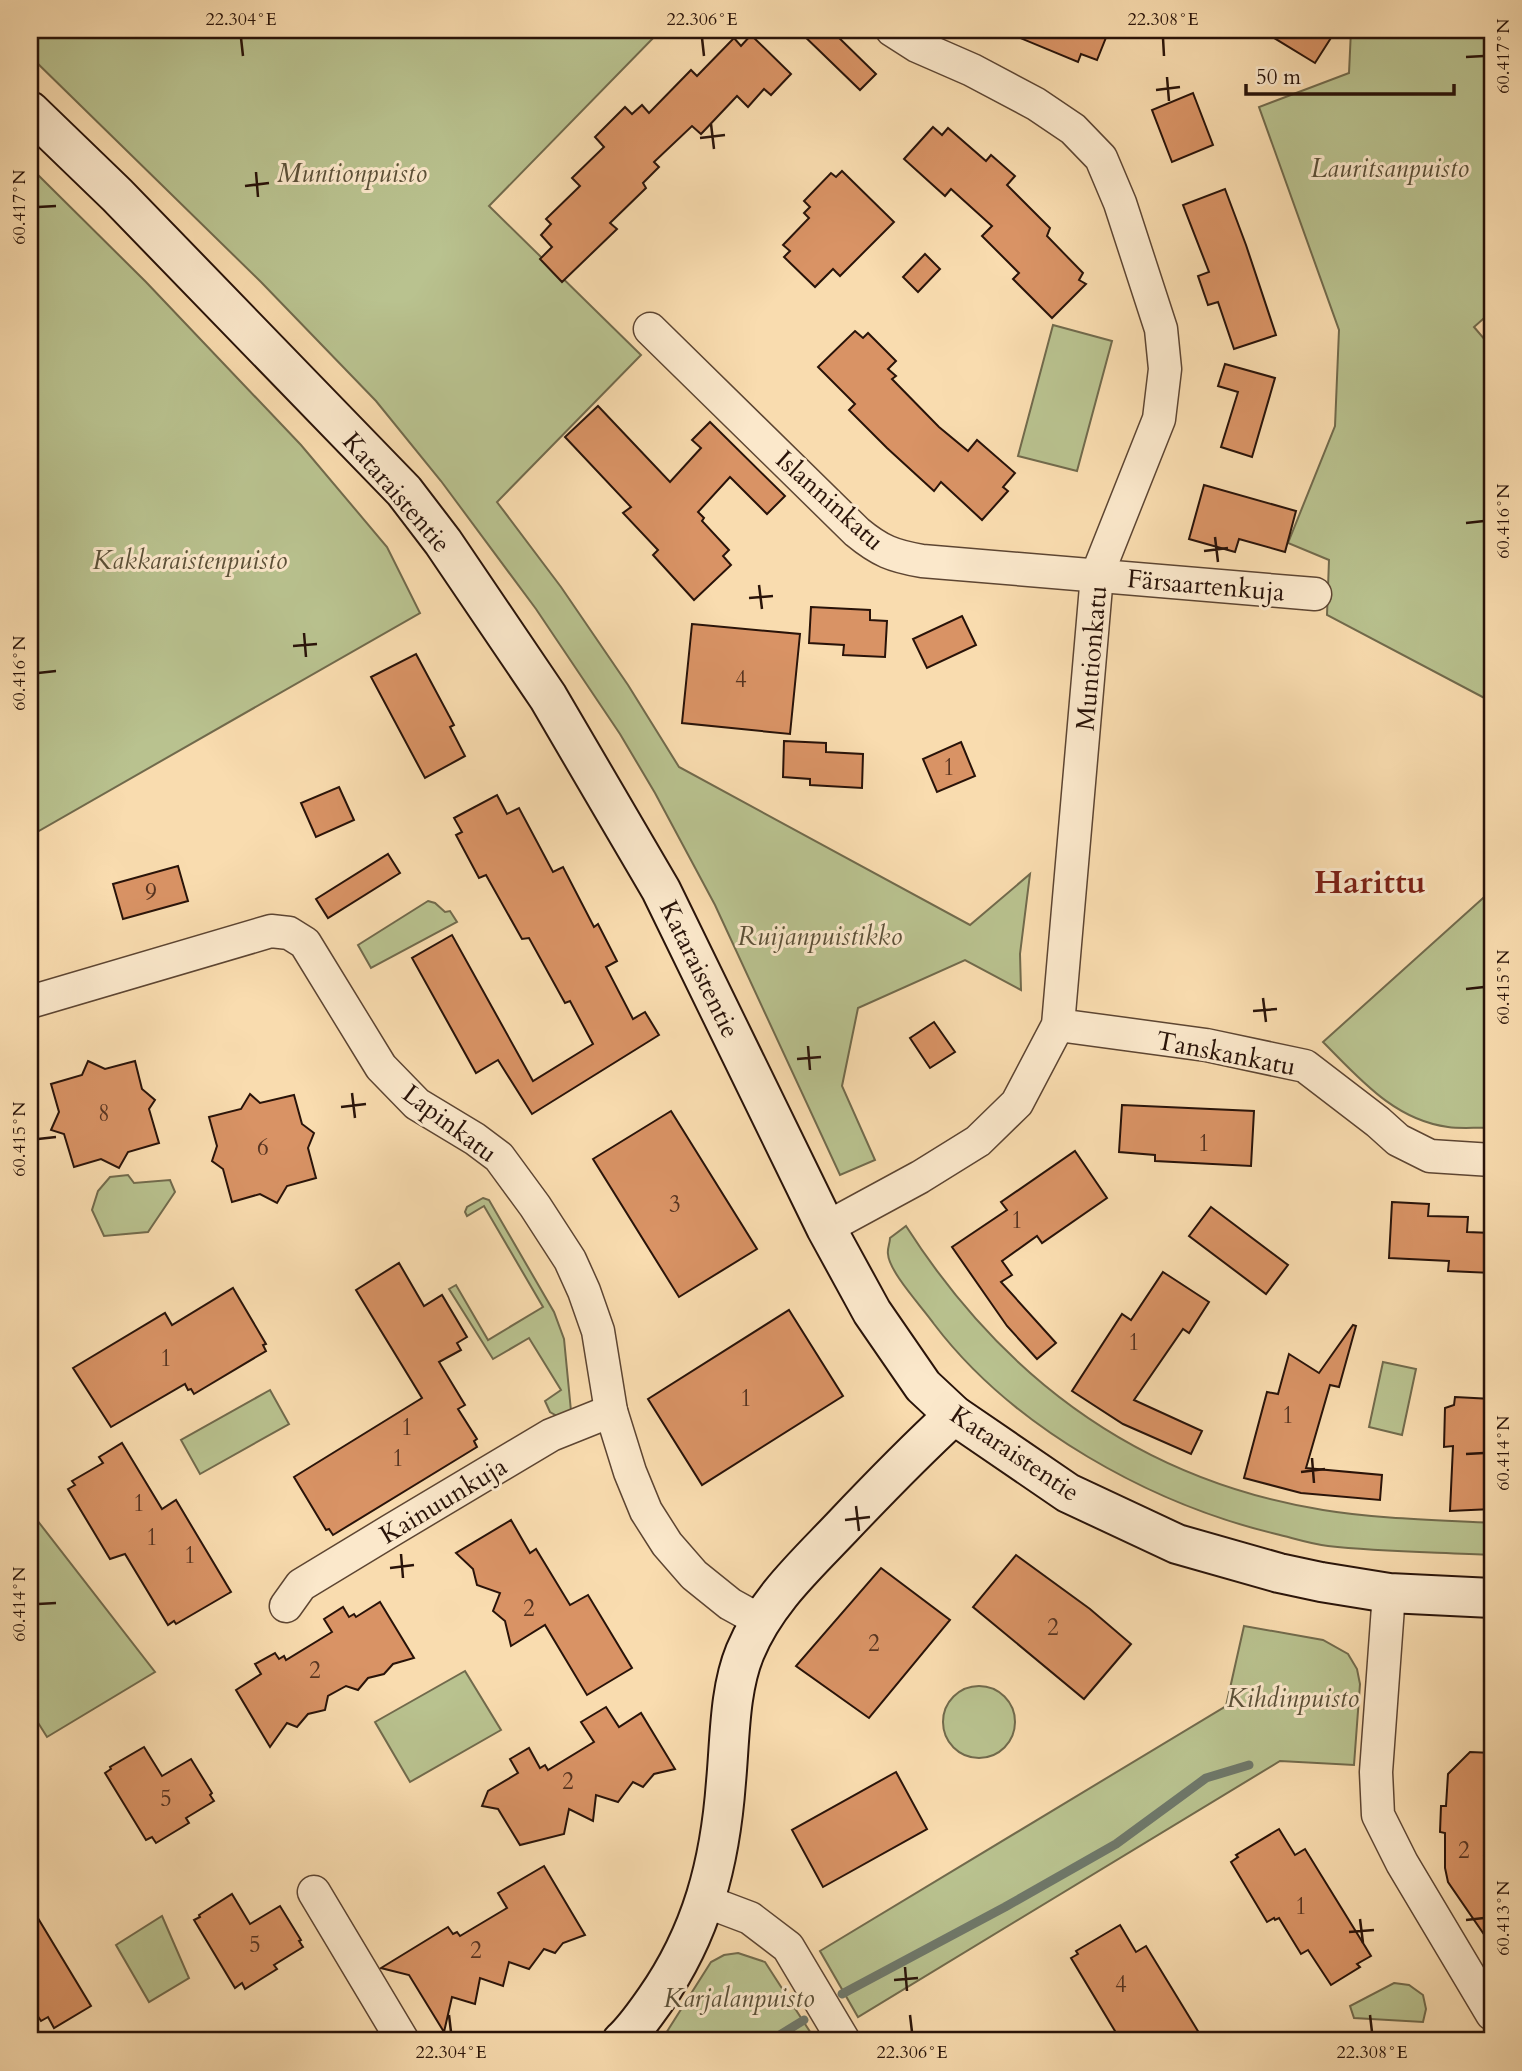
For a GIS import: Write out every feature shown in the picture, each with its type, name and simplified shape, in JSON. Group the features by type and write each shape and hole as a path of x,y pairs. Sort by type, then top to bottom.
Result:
{"street":[{"name":"Muntionkatu","path":"826,1228 978,1141 1017,1103 1058,1025 1097,575 1159,419 1165,369 1161,329 1121,203 1101,158 1073,129 1036,104 972,70 918,46 892,30"},
{"name":"Kataraistentie","path":"30,111 117,195 404,491 443,542 548,697 661,890 826,1228 872,1312 923,1386 954,1415 1068,1493 1177,1544 1279,1573 1389,1593 1492,1598"},
{"name":"Islanninkatu","path":"650,330 876,548 894,556 922,561 1097,575"},
{"name":"Färsaartenkuja","path":"1097,575 1315,594"},
{"name":"Lapinkatu","path":"30,1002 271,931 280,930 297,936 312,954 381,1067 417,1104 499,1157 535,1206 570,1260 584,1292 598,1331 611,1411 646,1511 667,1544 694,1575 730,1604 759,1620"},
{"name":"Tanskankatu","path":"1058,1025 1206,1045 1305,1066 1408,1146 1430,1156 1492,1160"},
{"name":"Kainuunkuja","path":"286,1606 301,1585 551,1435 611,1411"},
{"path":"622,2041 665,1986 689,1944 705,1901 717,1856 724,1813 734,1696 744,1655 759,1620 783,1589 917,1449 954,1415"},
{"path":"1389,1593 1376,1772 1378,1815 1402,1863 1492,2014"},
{"path":"314,1892 403,2041"},
{"path":"705,1901 750,1918 788,1947 844,2041"}],"green space":[{"name":"Muntionpuisto","path":"30,30 661,30 489,206 641,355 497,502 561,587 628,685 679,767 970,925 1030,874 1020,954 1021,990 965,960 858,1008 842,1086 875,1160 840,1175 715,905 655,793 620,734 536,609 441,481 376,401 261,282 30,56"},
{"name":"Lauritsanpuisto","path":"1351,30 1492,30 1492,311 1474,327 1492,348 1492,702 1327,615 1329,560 1288,543 1335,426 1339,330 1259,107 1349,73"},
{"name":"Kakkaraistenpuisto","path":"30,167 146,282 301,445 387,547 420,613 30,836"},
{"path":"1053,325 1112,341 1077,471 1018,456"},
{"path":"1492,890 1492,1128 1453,1128 1429,1123 1394,1107 1364,1083 1323,1042"},
{"path":"428,901 435,903 445,912 450,911 457,922 371,968 358,945"},
{"path":"128,1175 134,1183 170,1180 175,1192 148,1232 104,1236 92,1210 98,1191 110,1177"},
{"path":"483,1198 489,1200 554,1312 564,1339 571,1411 557,1416 550,1412 545,1401 561,1390 529,1338 493,1359 449,1289 456,1285 488,1340 543,1307 484,1206 467,1216 467,1207"},
{"path":"906,1226 945,1281 987,1331 1033,1375 1083,1414 1137,1447 1195,1474 1257,1495 1323,1510 1386,1517 1492,1523 1492,1555 1369,1550 1309,1542 1229,1521 1181,1503 1088,1457 1003,1396 966,1362 934,1324 900,1280 890,1262 890,1238"},
{"path":"1383,1362 1416,1369 1402,1435 1369,1427"},
{"path":"270,1390 289,1424 200,1474 181,1440"},
{"path":"30,1511 155,1672 47,1737 30,1710"},
{"name":"Kihdinpuisto","path":"1244,1626 1323,1640 1348,1654 1357,1669 1360,1684 1354,1765 1280,1761 858,2017 820,1951 1226,1706"},
{"path":"465,1671 501,1730 410,1782 375,1722"},
{"path":"986,1686 1005,1696 1013,1708 1013,1736 1005,1748 993,1756 972,1758 953,1748 945,1736 943,1715 953,1696 965,1688"},
{"path":"162,1916 189,1978 149,2002 116,1945"},
{"name":"Karjalanpuisto","path":"738,1953 765,1962 816,2041 661,2041 711,1962 724,1955"},
{"path":"1394,1983 1409,1985 1423,1995 1426,2009 1423,2022 1354,2018 1350,2006"}],"building":[{"path":"798,30 831,30 876,74 860,90"},
{"path":"1001,30 1109,30 1097,60 1081,54 1078,62"},
{"path":"1261,30 1336,30 1315,63"},
{"path":"751,35 791,74 771,95 764,89 748,107 737,96 701,134 692,126 654,162 659,167 643,183 646,188 610,223 617,229 562,282 540,259 552,247 541,235 551,224 546,219 580,186 572,178 604,147 595,137 625,107 632,114 642,105 649,113 691,70 697,76 734,38 741,46"},
{"path":"1193,93 1213,145 1172,162 1152,110"},
{"path":"933,127 942,135 948,128 986,161 991,155 1015,176 1007,185 1050,228 1047,236 1083,273 1079,280 1086,284 1052,318 1013,279 1019,273 982,236 992,226 951,189 945,196 904,159"},
{"path":"842,171 894,222 840,276 833,269 815,287 784,257 790,251 783,245 809,218 804,213 810,207 804,201 831,173 836,177"},
{"path":"1225,189 1276,335 1234,349 1218,302 1208,305 1198,276 1209,272 1183,205"},
{"path":"925,254 940,269 918,292 903,277"},
{"path":"855,331 863,338 868,333 896,361 888,369 896,376 892,379 939,427 968,451 977,440 1015,473 1003,487 1008,491 982,520 941,482 934,491 887,448 849,410 855,404 818,367"},
{"path":"1225,364 1275,378 1252,457 1221,447 1238,392 1218,386"},
{"path":"598,406 670,482 701,448 692,440 710,422 785,496 767,514 730,477 698,512 704,518 702,521 729,550 723,556 731,565 694,600 653,555 658,550 623,513 631,507 565,437"},
{"path":"1204,485 1296,511 1285,552 1239,539 1235,552 1189,539"},
{"path":"811,607 870,610 870,620 887,621 885,657 843,655 844,645 809,643"},
{"path":"962,616 976,645 927,668 913,639"},
{"path":"692,624 800,634 790,734 682,723"},
{"path":"416,654 454,725 450,727 465,756 425,778 371,677"},
{"path":"784,741 826,743 826,752 863,754 862,788 810,785 810,779 783,777"},
{"path":"961,742 975,776 937,792 923,759"},
{"path":"339,787 354,820 316,837 301,803"},
{"path":"497,795 507,814 519,808 553,872 563,867 594,927 598,924 617,961 606,967 633,1019 645,1012 659,1035 532,1114 498,1060 476,1073 412,958 452,935 533,1081 593,1044 570,1001 565,1003 529,938 522,939 486,875 479,878 456,835 462,832 454,818"},
{"path":"388,854 400,873 328,918 316,899"},
{"path":"178,866 188,901 123,919 113,884"},
{"path":"934,1022 955,1052 930,1068 910,1038"},
{"path":"88,1061 105,1069 135,1061 142,1089 155,1100 149,1109 159,1143 128,1152 119,1168 101,1159 74,1167 64,1134 51,1130 59,1112 51,1084 82,1075"},
{"path":"250,1094 260,1103 294,1095 302,1124 314,1133 308,1148 316,1178 287,1186 277,1203 260,1194 232,1202 223,1169 212,1161 217,1146 209,1117 241,1109"},
{"path":"1122,1105 1254,1111 1251,1166 1155,1161 1155,1155 1119,1152"},
{"path":"671,1111 757,1249 679,1297 593,1159"},
{"path":"1075,1151 1107,1198 1042,1243 1037,1236 1002,1261 1012,1275 1001,1282 1056,1343 1037,1359 1007,1326 952,1247 1007,1210 1001,1202"},
{"path":"1392,1202 1429,1204 1428,1216 1468,1217 1467,1232 1492,1233 1492,1273 1448,1271 1449,1261 1389,1258"},
{"path":"1211,1207 1288,1265 1266,1294 1189,1236"},
{"path":"399,1263 424,1306 442,1295 467,1337 457,1343 461,1350 439,1362 465,1405 458,1409 477,1439 474,1441 477,1447 333,1535 329,1529 326,1530 294,1477 422,1398 356,1290"},
{"path":"1163,1272 1209,1302 1189,1333 1183,1329 1134,1400 1202,1431 1191,1454 1123,1424 1072,1391 1122,1314 1131,1320"},
{"path":"233,1288 266,1344 263,1345 266,1351 194,1394 185,1384 111,1427 73,1368 165,1313 172,1325"},
{"path":"789,1310 843,1396 702,1485 648,1399"},
{"path":"1353,1325 1356,1326 1339,1387 1330,1385 1306,1468 1382,1475 1380,1500 1301,1493 1244,1478 1267,1392 1278,1394 1289,1354 1319,1373"},
{"path":"1455,1397 1492,1399 1492,1509 1450,1511 1453,1446 1444,1447 1445,1408 1454,1405"},
{"path":"122,1443 162,1509 176,1500 231,1592 176,1624 174,1621 168,1625 125,1554 110,1559 68,1489 75,1485 72,1481 103,1463 99,1457"},
{"path":"511,1520 530,1553 536,1549 570,1605 588,1595 632,1668 587,1695 545,1625 511,1646 505,1621 493,1611 500,1593 477,1585 473,1569 456,1553"},
{"path":"1016,1555 1090,1609 1131,1644 1084,1699 973,1607"},
{"path":"881,1568 950,1620 869,1718 796,1666"},
{"path":"380,1602 414,1658 393,1664 384,1674 368,1678 358,1690 346,1686 328,1696 325,1710 308,1714 297,1727 287,1723 270,1747 236,1690 261,1674 255,1664 275,1653 279,1659 284,1656 286,1660 332,1632 324,1619 343,1607 349,1617 354,1614 356,1617"},
{"path":"606,1707 619,1727 641,1713 675,1769 654,1774 643,1787 633,1782 618,1802 596,1795 593,1821 569,1809 564,1834 520,1845 498,1809 482,1806 488,1791 518,1773 510,1759 529,1748 540,1768 545,1765 548,1770 594,1742 581,1722"},
{"path":"144,1747 162,1776 191,1759 214,1801 186,1818 189,1823 156,1843 152,1837 146,1840 105,1773 110,1767"},
{"path":"1470,1752 1492,1753 1492,1791 1485,1791 1484,1855 1492,1853 1492,1946 1448,1882 1445,1868 1445,1833 1440,1832 1441,1806 1446,1806 1448,1774"},
{"path":"896,1772 927,1829 823,1887 792,1830"},
{"path":"1279,1829 1295,1855 1305,1849 1371,1956 1357,1964 1360,1967 1331,1985 1308,1950 1301,1954 1279,1918 1267,1922 1231,1862 1238,1857 1236,1855"},
{"path":"544,1866 585,1935 563,1943 555,1953 544,1949 529,1969 509,1962 503,1986 480,1978 475,2004 452,1997 444,2032 409,1975 381,1968 448,1927 453,1934 457,1932 460,1936 507,1908 498,1893"},
{"path":"232,1894 250,1924 280,1906 303,1947 274,1965 277,1969 245,1989 242,1983 235,1988 194,1920"},
{"path":"30,1905 91,2006 54,2028 48,2017 41,2021 30,2004"},
{"path":"1120,1925 1136,1952 1146,1946 1204,2041 1121,2041 1071,1958 1078,1954 1076,1951"}],"waterway":[{"path":"842,1994 1116,1844 1206,1778 1249,1765"},
{"path":"770,2041 804,2020"}],"district":[{"name":"Harittu","path":"1370,881"}],"park label":[{"name":"Ruijanpuistikko","path":"820,936"}]}
